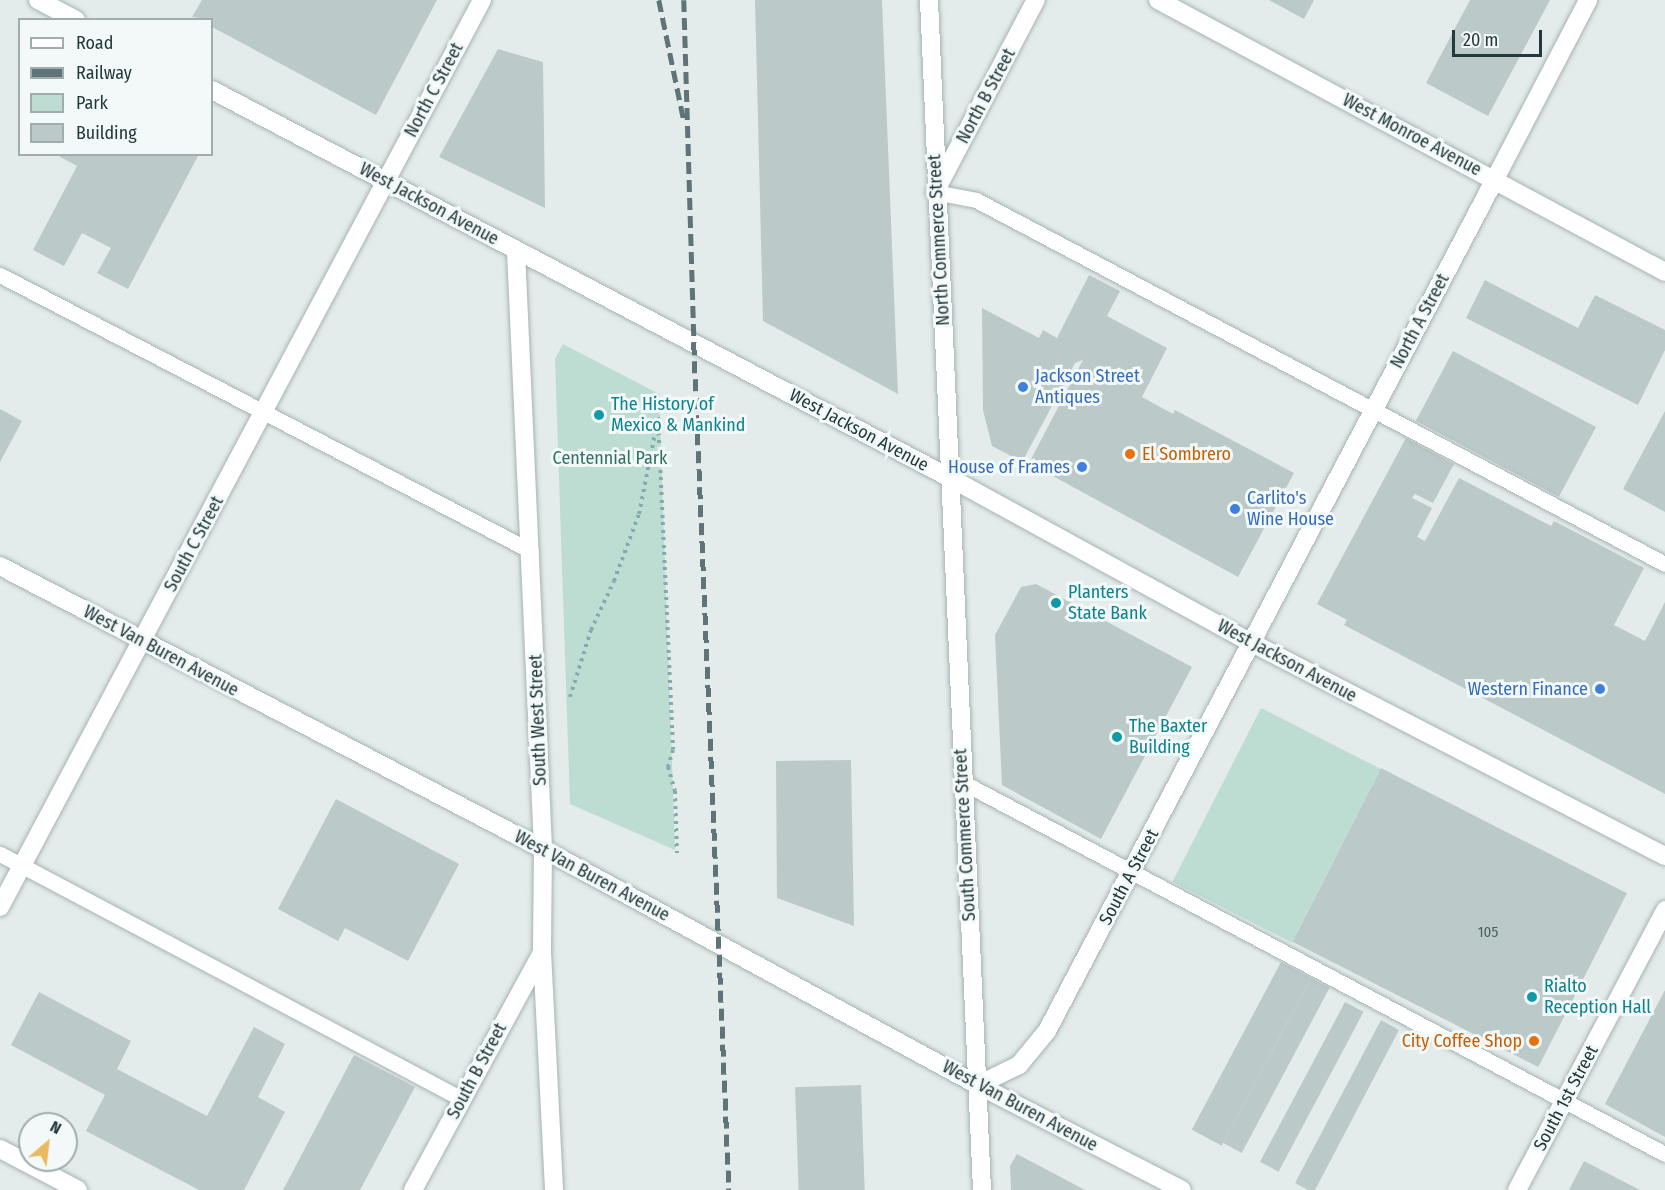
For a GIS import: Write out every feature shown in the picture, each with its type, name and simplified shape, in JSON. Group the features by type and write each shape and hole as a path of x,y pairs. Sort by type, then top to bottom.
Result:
{"street":[{"path":"38,0 72,18"},
{"name":"North C Street","path":"387,180 482,0"},
{"name":"North Commerce Street","path":"928,0 935,192 952,479"},
{"name":"North B Street","path":"935,192 1036,0"},
{"name":"West Monroe Avenue","path":"1158,0 1665,272"},
{"name":"North A Street","path":"1250,642 1588,0"},
{"name":"West Jackson Avenue","path":"213,91 952,479 1250,642 1665,856"},
{"name":"South C Street","path":"0,907 387,180"},
{"name":"South West Street","path":"516,251 531,551 543,849 542,952 554,1190"},
{"name":"South Commerce Street","path":"952,479 962,782 982,1190"},
{"name":"West Van Buren Avenue","path":"0,566 543,849 978,1085 1182,1190"},
{"name":"South A Street","path":"978,1085 1019,1065 1047,1031 1250,642"},
{"name":"South 1st Street","path":"1517,1190 1665,910"},
{"name":"South B Street","path":"413,1190 542,952"},
{"path":"0,1149 78,1190"}],"lane":[{"path":"935,192 976,200 1665,564"},
{"path":"0,275 263,414 531,551"},
{"path":"962,782 1665,1154"},
{"path":"0,854 462,1099"}],"path":[{"path":"657,394 673,750 668,767 675,791 677,853"},
{"path":"570,697 591,630 619,571 639,514 657,421"}],"green space":[{"name":"Centennial Park","path":"563,344 659,394 675,850 570,804 555,359"},
{"path":"1261,708 1380,769 1292,943 1172,882"}],"building":[{"path":"202,0 437,0 376,115 213,28 213,18 192,17"},
{"path":"755,0 882,0 898,394 763,321"},
{"path":"1269,0 1314,0 1304,19"},
{"path":"1470,0 1550,0 1488,116 1426,83"},
{"path":"498,49 543,62 545,208 439,157"},
{"path":"59,156 198,156 128,289 97,273 111,248 82,233 64,266 33,250 77,166"},
{"path":"1089,275 1120,291 1107,316 1167,348 1142,397 1173,414 1175,410 1294,473 1238,577 1029,463 1083,360 1075,363 1022,462 992,446 983,410 982,308 1039,338 1043,330 1057,338"},
{"path":"1485,280 1578,328 1595,295 1665,330 1665,350 1638,405 1466,318"},
{"path":"1453,351 1596,427 1559,497 1416,421"},
{"path":"0,409 22,421 0,462"},
{"path":"1665,411 1665,512 1623,489"},
{"path":"1406,438 1454,464 1433,503 1415,494 1412,498 1432,508 1417,537 1425,541 1459,478 1551,526 1554,521 1644,568 1614,625 1645,641 1665,602 1665,794 1344,625 1347,620 1317,604"},
{"path":"1036,584 1192,667 1101,839 1002,785 995,635 1021,587"},
{"path":"851,760 854,926 777,898 776,761"},
{"path":"1381,768 1627,893 1538,1067 1292,942"},
{"path":"336,799 459,864 408,961 345,928 338,941 278,909"},
{"path":"1281,962 1311,978 1222,1146 1192,1130"},
{"path":"1311,978 1330,988 1242,1153 1223,1143"},
{"path":"1665,990 1665,1137 1605,1104"},
{"path":"39,992 131,1041 117,1069 207,1116 254,1027 285,1044 258,1097 285,1112 244,1190 199,1190 86,1131 105,1095 11,1045"},
{"path":"1345,1002 1364,1012 1279,1172 1260,1162"},
{"path":"1381,1020 1399,1030 1315,1190 1308,1190 1295,1183"},
{"path":"354,1055 415,1087 360,1190 283,1190"},
{"path":"861,1085 865,1190 799,1190 795,1087"},
{"path":"1017,1154 1085,1190 1011,1190 1010,1166"},
{"path":"1584,1161 1640,1190 1569,1190"}],"railway":[{"path":"659,0 684,121"},
{"path":"684,0 694,343 729,1190"}],"place":[{"name":"Jackson Street Antiques","path":"1023,387"},
{"name":"The History of Mexico & Mankind","path":"599,415"},
{"name":"El Sombrero","path":"1130,454"},
{"name":"House of Frames","path":"1082,467"},
{"name":"Carlito's Wine House","path":"1235,509"},
{"name":"Planters State Bank","path":"1056,603"},
{"name":"Western Finance","path":"1600,689"},
{"name":"The Baxter Building","path":"1117,737"},
{"name":"Rialto Reception Hall","path":"1532,997"},
{"name":"City Coffee Shop","path":"1534,1041"}]}
